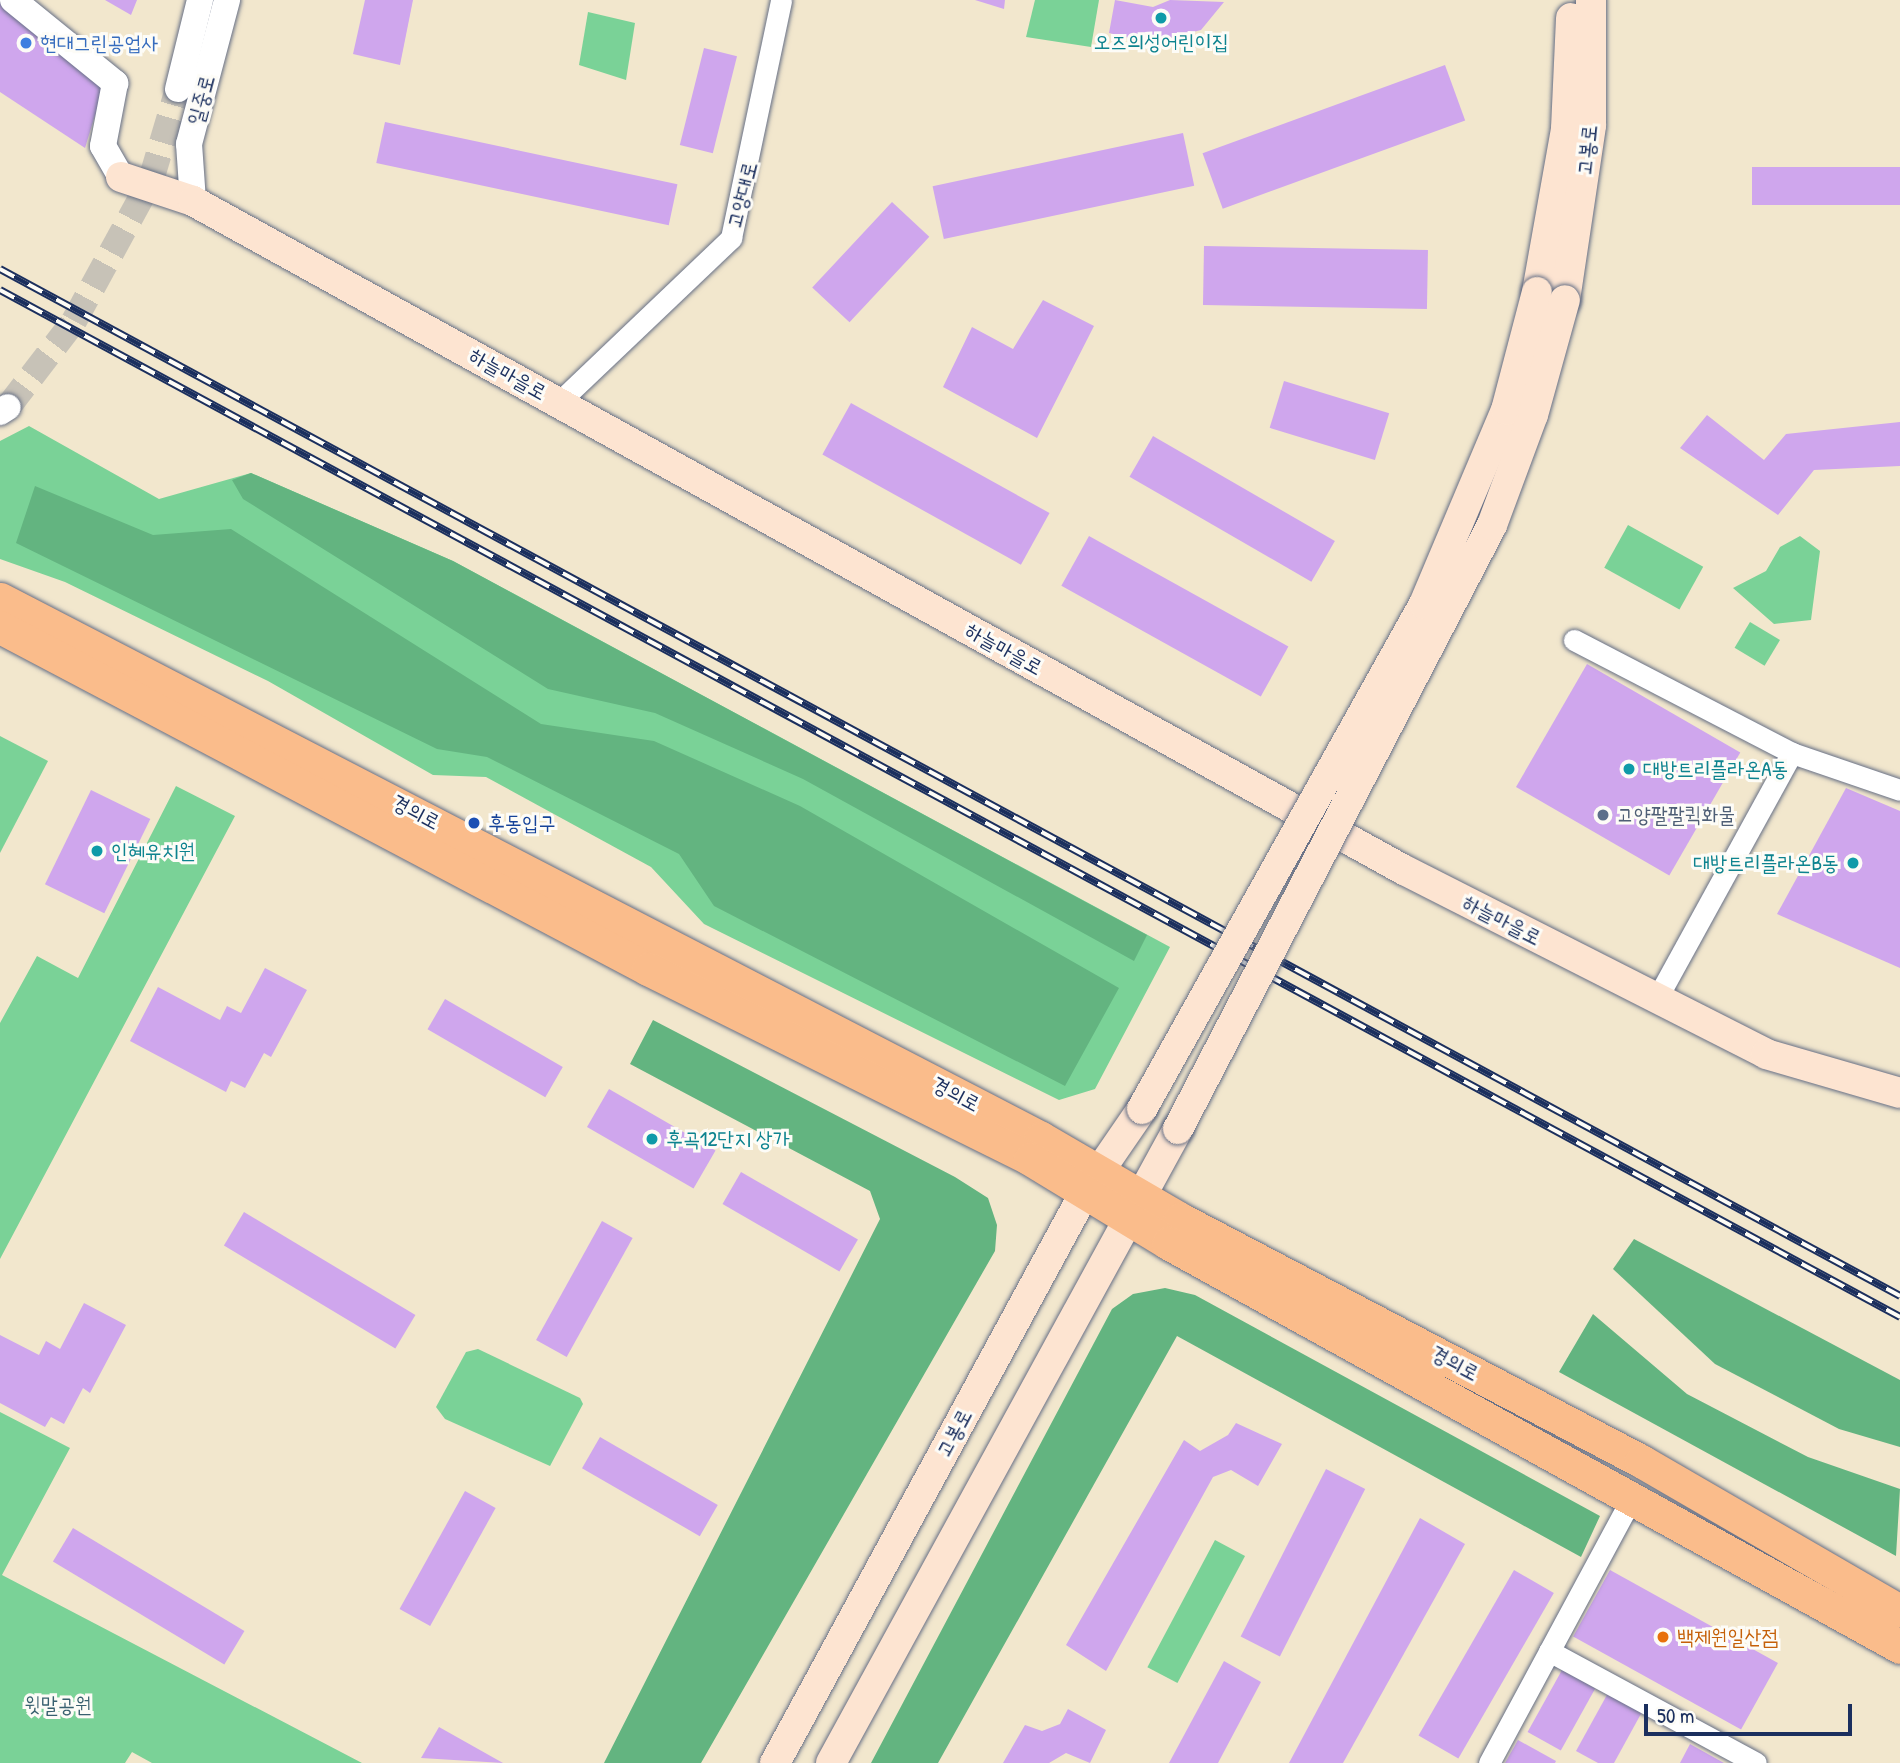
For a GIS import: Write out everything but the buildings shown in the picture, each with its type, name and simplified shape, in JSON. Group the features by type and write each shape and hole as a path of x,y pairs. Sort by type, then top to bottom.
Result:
{"main road":[{"name":"고봉로","path":"775,1763 1092,1181 1142,1109 1424,604 1506,410 1537,292 1566,129 1571,0"},
{"name":"고봉로","path":"1135,1207 1492,525 1534,415 1566,300 1591,125 1591,0"},
{"name":"하늘마을로","path":"121,177 193,201 1404,870 1656,1000 1766,1054 1900,1093"},
{"name":"경의로","path":"0,599 1092,1181 1633,1496 1900,1647"},
{"name":"경의로","path":"0,627 1092,1181"},
{"name":"경의로","path":"1135,1207 1641,1461 1900,1611"},
{"path":"831,1763 1135,1207"}],"street":[{"path":"13,0 115,83 103,146 121,177"},
{"name":"일중로","path":"178,89 200,0"},
{"name":"일중로","path":"193,201 189,145 227,0"},
{"name":"고양대로","path":"559,402 731,238 781,0"},
{"path":"1574,640 1791,753 1900,790"},
{"path":"1656,1000 1791,753"},
{"path":"1489,1763 1633,1496"},
{"path":"1549,1651 1756,1763"}],"green space":[{"path":"1035,0 1099,0 1091,47 1026,37"},
{"path":"588,12 635,23 626,80 579,65"},
{"path":"29,426 159,499 251,473 453,561 1170,947 1095,1089 1059,1100 704,924 651,867 486,777 433,775 268,681 65,582 0,559 0,441"},
{"path":"251,473 453,561 1147,935 1134,961 803,779 655,713 548,689 243,499 232,480"},
{"path":"35,486 153,535 231,529 541,724 654,741 800,806 1119,988 1065,1086 714,906 679,854 487,757 437,749 16,543"},
{"path":"1628,525 1703,567 1679,610 1604,568"},
{"path":"1800,536 1820,551 1811,620 1774,624 1733,588 1766,571 1780,547"},
{"path":"1750,622 1780,640 1765,666 1735,648"},
{"path":"0,736 48,761 0,853"},
{"path":"176,786 235,816 0,1259 0,1023 37,956 78,978"},
{"path":"653,1020 955,1177 988,1198 997,1225 995,1251 701,1763 604,1763 880,1219 870,1191 630,1064"},
{"path":"1634,1239 1900,1380 1900,1447 1839,1429 1715,1364 1613,1269"},
{"path":"1165,1288 1195,1295 1600,1516 1581,1557 1177,1336 938,1763 871,1763 1112,1309 1133,1294"},
{"path":"1593,1314 1687,1394 1808,1457 1900,1489 1896,1556 1559,1372"},
{"path":"478,1349 580,1398 583,1404 550,1466 445,1419 436,1407 466,1352"},
{"name":"윗말공원","path":"0,1412 70,1448 2,1575 362,1763 152,1763 132,1752 125,1763 0,1763"},
{"path":"1215,1540 1245,1556 1177,1683 1147,1667"}],"tunnel":[{"path":"8,407 74,321 151,180 178,89"}],"railway":[{"path":"0,269 1900,1296"},
{"path":"0,290 1900,1317"}],"place":[{"name":"오즈의성어린이집","path":"1161,18"},
{"name":"현대그린공업사","path":"26,43"},
{"name":"대방트리플라온A동","path":"1629,769"},
{"name":"고양팔팔퀵화물","path":"1603,815"},
{"name":"후동입구","path":"474,823"},
{"name":"인혜유치원","path":"97,851"},
{"name":"대방트리플라온B동","path":"1853,863"},
{"name":"후곡12단지 상가","path":"652,1139"},
{"name":"백제원일산점","path":"1663,1637"}]}
